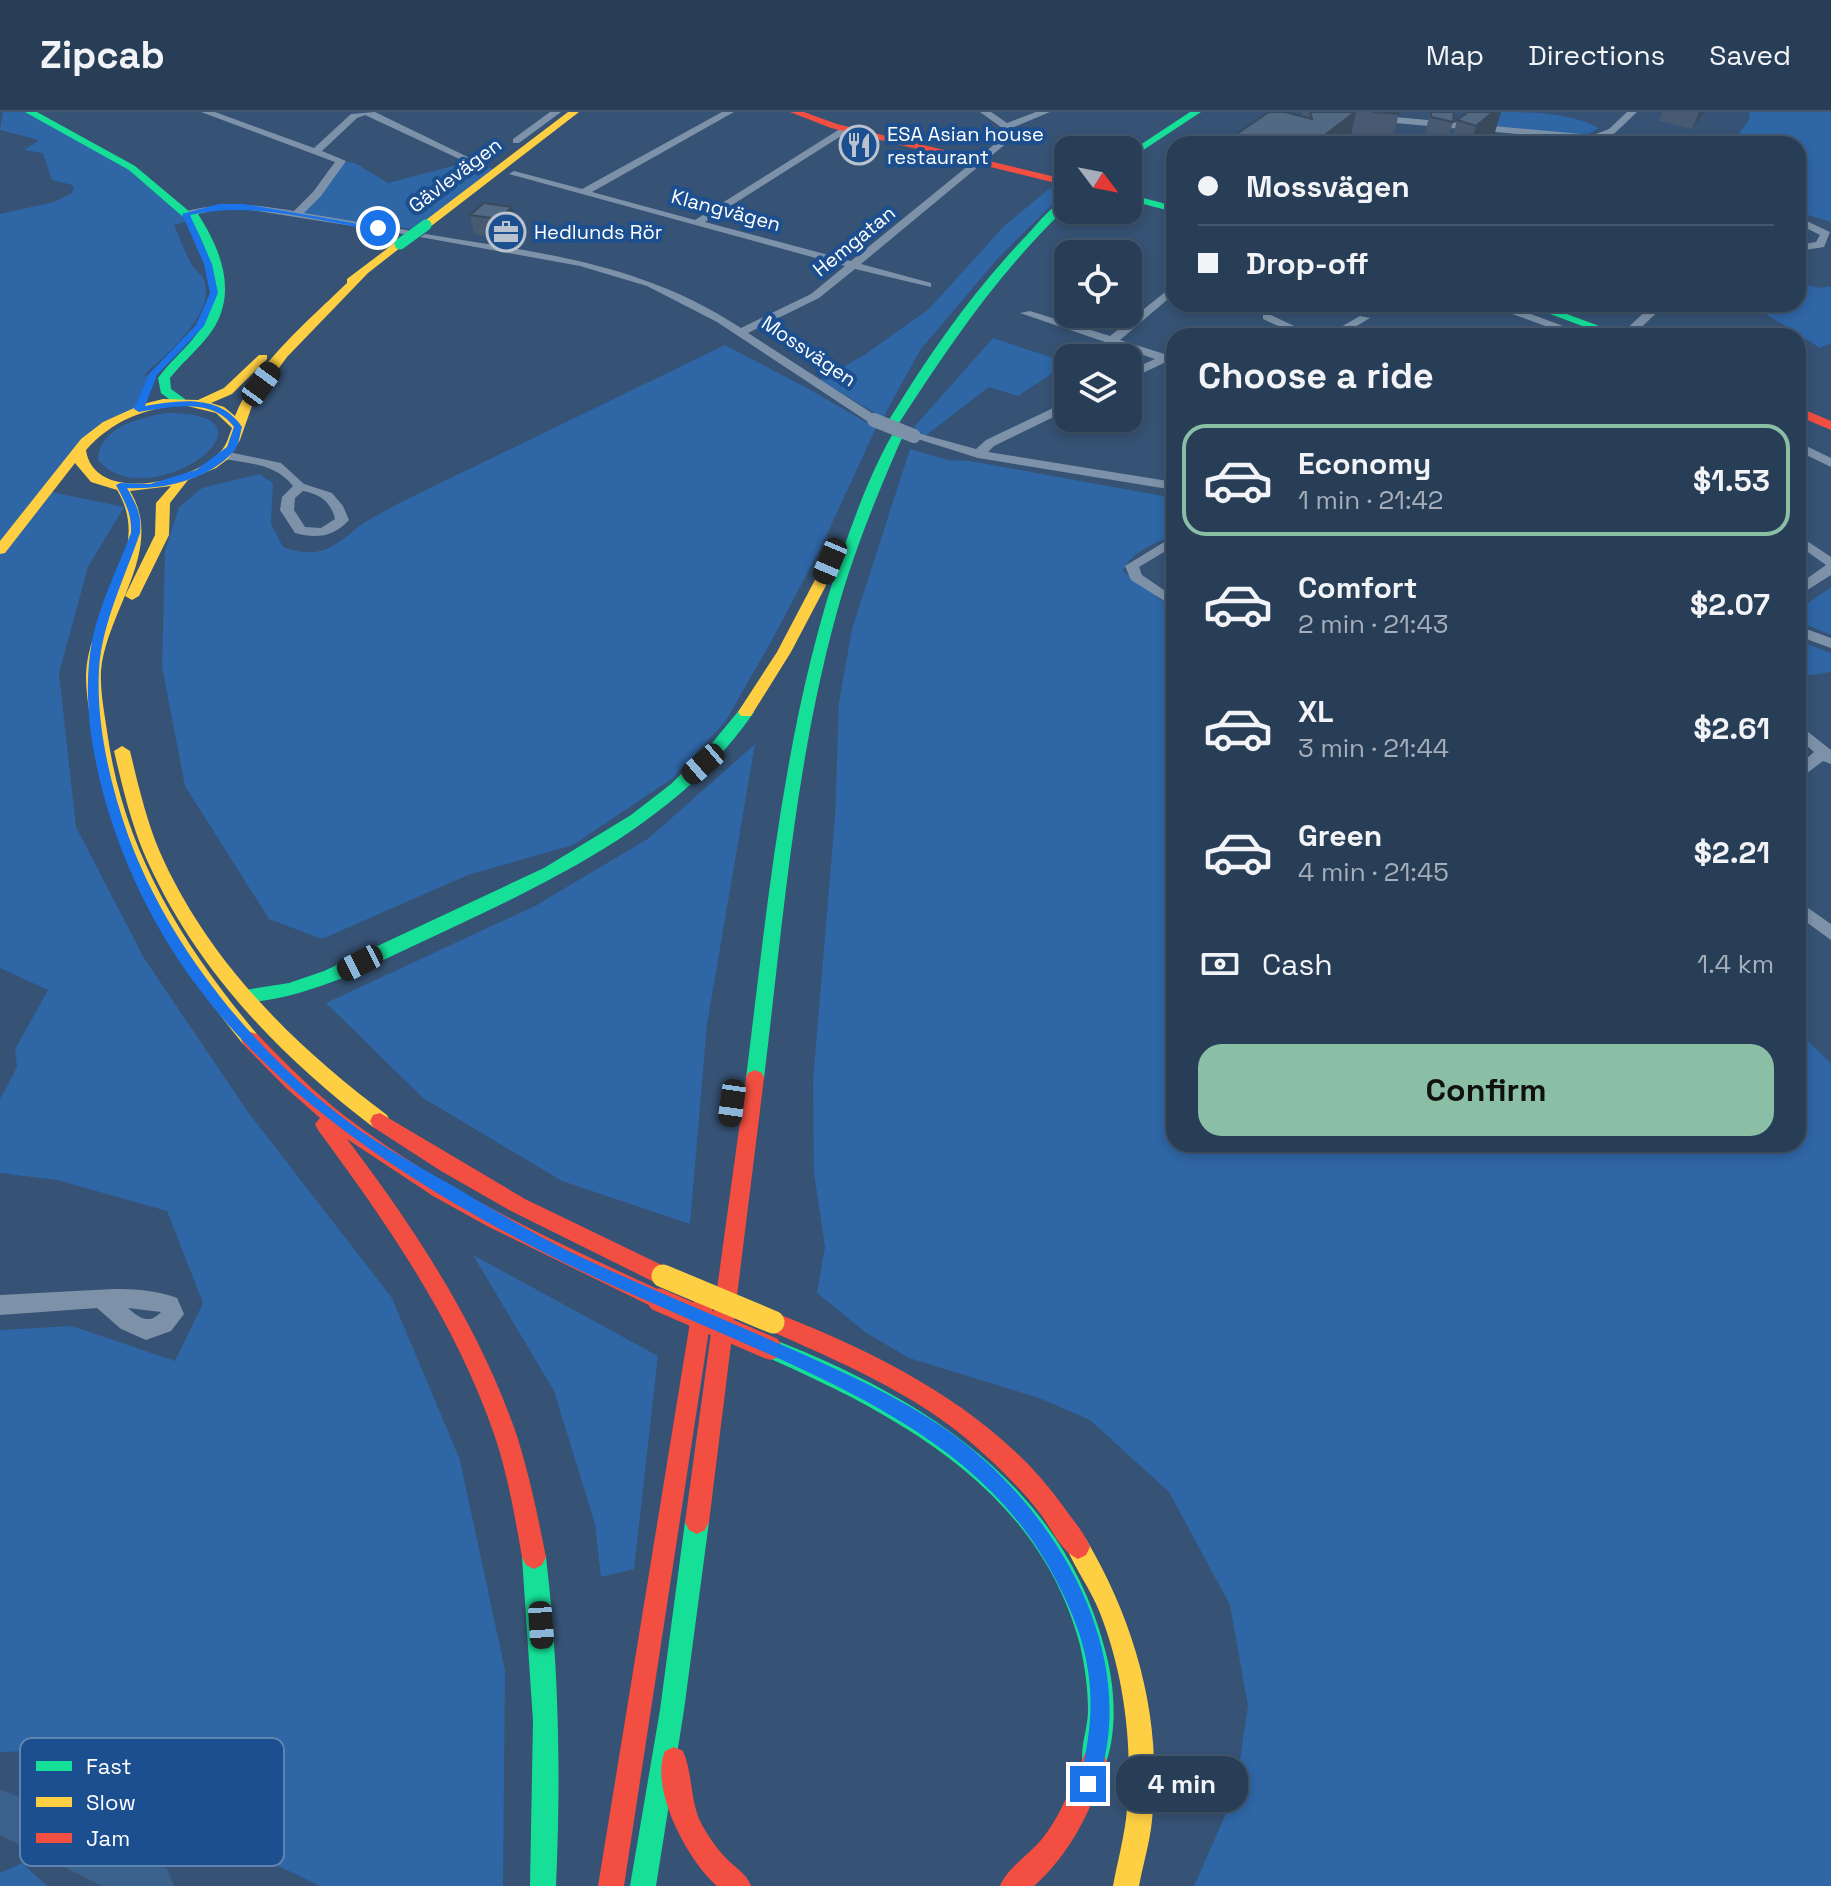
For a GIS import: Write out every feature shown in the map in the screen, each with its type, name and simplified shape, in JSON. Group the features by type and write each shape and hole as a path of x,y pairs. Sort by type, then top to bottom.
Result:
{"main road":[{"path":"30,112 132,168 186,214 194,216 206,233 224,283 222,302 216,316 184,349 153,374 139,409"},
{"name":"Gävlevägen","path":"224,455 235,441 244,408 291,345 363,273 403,239 425,231 574,112"},
{"path":"795,112 846,129 1054,180"},
{"path":"1142,140 1184,112"},
{"path":"1142,148 1196,112"},
{"path":"1142,200 1166,206"},
{"path":"643,1886 672,1710 789,819 812,682 835,585 895,429 928,364 981,290 1054,214"},
{"path":"245,996 282,995 326,980 534,880 623,828 684,781 733,730 782,657 821,583 863,481 895,429 987,296 1055,224"},
{"name":"Gävlevägen","path":"86,441 111,421 139,409 214,400 235,389 309,309 363,273"},
{"path":"1552,312 1599,328"},
{"path":"184,349 164,378 163,388 190,403 229,414 238,427"},
{"path":"1806,415 1831,426"},
{"path":"86,441 79,453 80,464 89,475 112,484 133,507 137,521 98,637 94,672 100,750 111,804 132,861 158,915 197,977 233,1021 297,1086 368,1143 434,1184 524,1235 659,1300 855,1385 940,1435 983,1470 1020,1510 1054,1558 1082,1612 1096,1660 1101,1700 1099,1740 1088,1784 1070,1825 1050,1854 1013,1886"},
{"path":"0,550 86,441"},
{"path":"37,504 73,488 112,484 150,487 183,479 214,465 224,455"},
{"path":"118,646 127,606 162,535 163,503 183,479"},
{"path":"739,1052 776,802 797,683 821,583"},
{"path":"119,728 132,795 151,851 205,945 275,1031 376,1118 449,1166 524,1209 663,1276 864,1362 956,1414 1002,1450 1040,1489 1081,1546 1108,1600 1127,1654 1144,1752 1137,1832 1126,1886"},
{"path":"297,1086 411,1239 477,1359 503,1425 523,1505 539,1598 548,1756 543,1886"},
{"path":"611,1886 680,1467 708,1269"},
{"path":"672,1710 674,1778 686,1829 702,1857 738,1886"}],"street":[{"path":"206,112 342,162 296,215"},
{"path":"316,151 354,116 366,112 471,161"},
{"path":"516,141 556,112"},
{"path":"583,193 729,112"},
{"path":"985,112 1008,126 1045,112"},
{"path":"1599,136 1612,131 1632,112"},
{"path":"1354,116 1430,118 1516,132 1568,136"},
{"name":"Hemgatan","path":"741,332 815,296 979,162 1009,135 1008,126"},
{"path":"697,223 846,129"},
{"path":"1514,136 1516,132"},
{"name":"Klangvägen","path":"514,174 927,285"},
{"path":"186,214 231,205 296,215 403,239"},
{"path":"1806,224 1826,234 1820,245 1806,247"},
{"name":"Mossvägen","path":"425,231 626,276 696,305 895,429 978,454 1166,485"},
{"path":"1111,341 1166,295"},
{"path":"1516,312 1561,328"},
{"path":"1632,328 1650,312"},
{"path":"1026,313 1166,359"},
{"path":"1267,317 1291,328"},
{"path":"1346,328 1364,318"},
{"path":"1142,371 1166,362"},
{"path":"978,454 990,443 1054,412"},
{"path":"1806,450 1831,463"},
{"path":"224,455 277,464 291,473 300,487"},
{"path":"1166,545 1132,566 1136,577 1166,598"},
{"path":"1806,548 1828,571 1806,586"},
{"path":"1806,634 1831,643"},
{"path":"1806,737 1826,756 1806,770"},
{"path":"1806,913 1831,933"},
{"path":"0,1305 103,1300"}],"shaded area":[{"path":"3,112 30,112 132,168 186,214 187,221 174,225 192,265 204,280 206,293 203,307 175,346 143,376 153,374 139,409 111,421 47,491 124,507 88,567 59,673 76,827 144,958 248,1112 392,1298 460,1460 505,1670 503,1886 320,1886 279,1866 284,1866 284,1738 20,1738 20,1752 0,1752 0,1330 72,1326 175,1361 203,1303 167,1211 57,1180 0,1173 0,1100 17,1067 15,1049 48,990 0,968 0,214 54,202 72,193 74,188 52,180 43,153 24,150 39,140 0,130"},
{"path":"1499,112 1563,116 1599,128 1586,136 1488,127"},
{"path":"1750,112 1831,112 1831,222 1806,214 1806,136 1737,136 1749,120"},
{"path":"341,161 355,163 388,183 472,161 479,161 496,171 419,230 385,225 373,228 296,215"},
{"path":"1050,188 1054,189 1054,203 999,257 920,350 883,418 820,380 864,355 929,309 1003,227"},
{"path":"1806,285 1819,288 1831,286 1831,343 1820,348 1806,339 1806,328 1788,328 1763,312 1806,312"},
{"path":"993,338 1054,358 1054,372 1018,396 989,387 925,436 914,427"},
{"path":"725,345 876,428 820,549 725,722 673,778 573,845 468,875 322,939 269,919 185,786 162,667 165,551 179,507 202,488 259,474 273,483 271,524 283,547 305,552 323,550 401,502"},
{"path":"166,413 202,417 217,428 215,443 200,459 176,471 148,478 121,475 98,460 105,439 113,432 133,421"},
{"path":"910,449 948,460 970,461 1166,497 1166,538 1138,553 1123,571 1166,604 1166,1152 1806,1152 1806,1040 1831,1063 1831,1886 1194,1886 1235,1793 1248,1706 1230,1605 1169,1492 1090,1420 1039,1398 909,1358 865,1332 817,1293 825,1247 814,1173 813,1080 835,817 839,702 852,629"},
{"path":"1831,587 1831,635 1806,624 1806,604"},
{"path":"1806,644 1831,653 1831,672 1806,676"},
{"path":"755,744 707,1024 690,1224 562,1181 423,1098 326,1003 535,906 649,838"},
{"path":"473,1255 658,1356 634,1569 601,1577 595,1524 554,1391"},
{"path":"20,1864 47,1886 0,1886 0,1873"}],"building":[{"path":"1269,112 1285,112 1312,119 1310,112 1355,112 1324,136 1234,136"},
{"path":"1431,112 1454,112 1453,122 1431,117"},
{"path":"1468,112 1493,112 1476,126 1457,120"},
{"path":"484,203 512,207 498,219 470,215"}],"waterway":[{"path":"0,1812 20,1821"},
{"path":"112,1866 150,1886"}],"traffic: fast":[{"path":"30,112 132,168 186,214 194,216 211,247 220,279 217,310 210,326 164,378 165,390 181,402"},
{"path":"1142,148 1196,112"},
{"path":"1142,201 1166,207"},
{"path":"895,420 952,331 1018,250 1054,213"},
{"path":"400,244 426,225"},
{"path":"1552,312 1597,328"},
{"path":"755,1078 786,833 815,671 836,591 863,513 896,438"},
{"path":"245,996 289,990 331,976 550,872 637,819 677,788 713,752 746,712"},
{"path":"770,1348 877,1398 938,1434 975,1463 1009,1497 1040,1535 1066,1577 1086,1621 1098,1667 1101,1714 1094,1762"},
{"path":"643,1886 672,1710 697,1522"},
{"path":"534,1557 546,1721 543,1886"}],"traffic: slow":[{"path":"426,225 574,112"},
{"path":"351,281 400,244"},
{"path":"238,427 220,410 202,404 163,403 124,415 107,425 80,450 82,462 96,479 112,486 132,487 175,481 212,465 228,451 236,435 245,407 276,363 311,323 363,273"},
{"path":"199,404 228,391 263,357"},
{"path":"0,550 85,442"},
{"path":"132,596 162,535 163,503 183,479"},
{"path":"120,485 135,514 136,535 126,573 103,631 94,670 104,764 115,808 148,891 194,967 250,1039"},
{"path":"746,712 784,652 824,576"},
{"path":"122,751 151,850 192,928 247,1001 278,1034 311,1066 380,1121"},
{"path":"663,1276 773,1322"},
{"path":"1078,1547 1110,1609 1122,1643 1138,1713 1141,1749 1138,1828 1126,1886"}],"traffic: jam":[{"path":"795,112 834,126 1054,180"},
{"path":"1806,415 1831,426"},
{"path":"250,1039 293,1083 388,1158 494,1220 659,1300"},
{"path":"697,1522 755,1078"},
{"path":"380,1121 413,1144 518,1205 663,1276"},
{"path":"325,1124 397,1224 459,1327 485,1382 506,1438 523,1496 534,1557"},
{"path":"659,1300 770,1348"},
{"path":"611,1886 703,1304"},
{"path":"773,1322 865,1364 945,1409 1015,1467 1078,1547"},
{"path":"674,1760 684,1815 691,1831 710,1861 738,1886"},
{"path":"1013,1886 1041,1860 1064,1831 1081,1798 1094,1762"}],"place":[{"name":"ESA Asian house restaurant","path":"859,145"},
{"name":"Hedlunds Rör","path":"506,232"}],"route":[{"path":"378,228 231,205 186,214 185,218 208,264 214,293 200,326 153,374 139,409 181,402 199,404 229,414 238,427 231,449 214,465 167,484 134,488 120,485 137,521 133,546 98,637 94,672 100,750 111,804 132,861 158,915 184,957 233,1021 297,1086 368,1143 434,1184 578,1263 855,1385 895,1406 940,1435 983,1470 1020,1510 1054,1558 1082,1612 1096,1660 1101,1700 1099,1740 1088,1784"}]}
